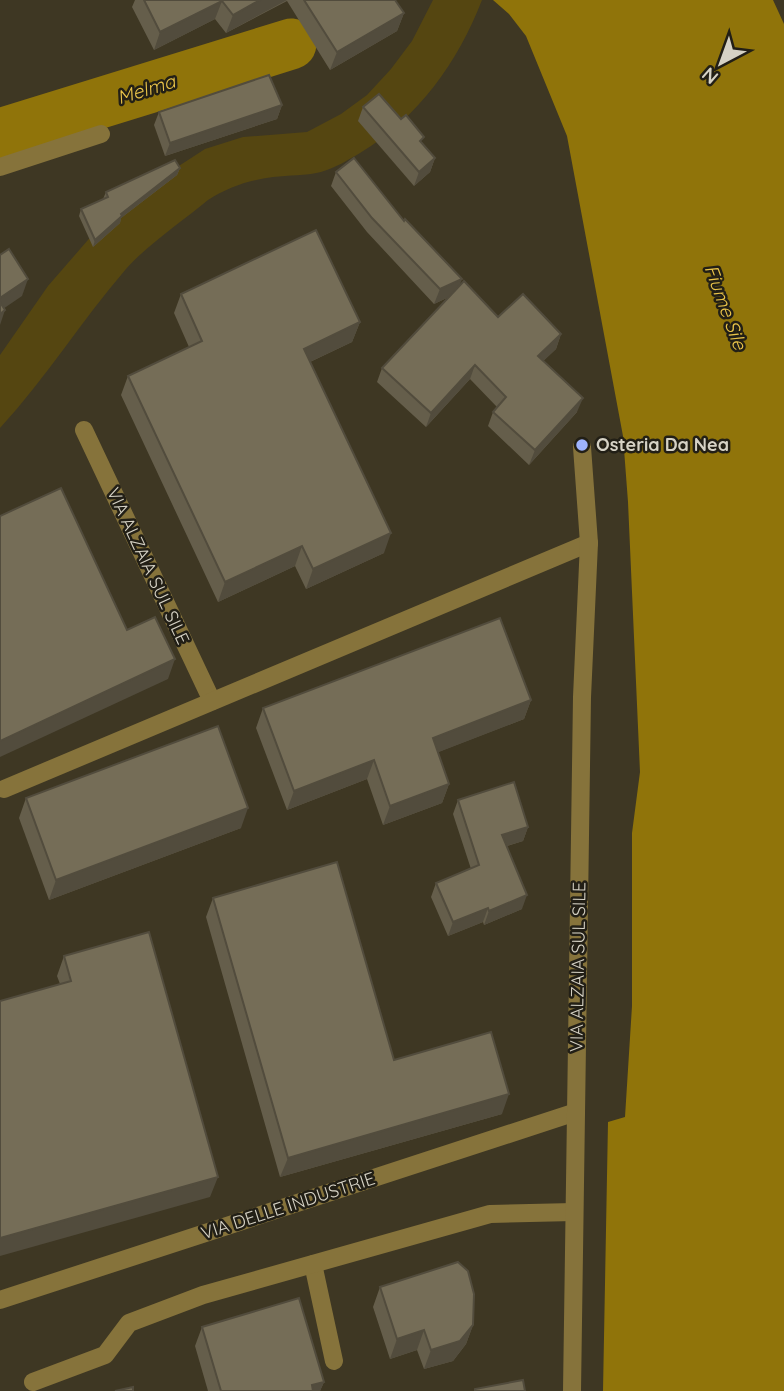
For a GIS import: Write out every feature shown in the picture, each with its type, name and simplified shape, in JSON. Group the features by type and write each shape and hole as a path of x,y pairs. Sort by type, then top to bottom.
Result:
{"street":[{"path":"0,167 101,134"},
{"name":"VIA ALZAIA SUL SILE","path":"84,430 212,701"},
{"name":"VIA ALZAIA SUL SILE","path":"572,1391 582,697 589,543 582,447"},
{"path":"4,789 589,543"},
{"name":"VIA DELLE INDUSTRIE","path":"0,1300 576,1112"},
{"path":"33,1382 105,1355 129,1323 203,1295 490,1214 574,1212"},
{"path":"313,1264 334,1361"}],"shaded area":[{"path":"433,0 482,0 461,45 434,87 418,106 381,139 341,164 315,173 247,182 208,200 126,269 0,428 0,355 48,286 94,233 168,173 205,149 243,137 307,132 341,114 367,95 391,69 412,41"}],"water":[{"name":"Fiume Sile","path":"493,0 773,0 784,24 784,1391 603,1391 608,1122 625,1117 632,1006 632,833 640,772 623,436 567,136 526,36 509,14"}],"building":[{"path":"144,0 260,0 233,15 222,1 160,32"},
{"path":"304,0 395,0 404,13 337,52"},
{"path":"269,75 282,105 170,143 159,112"},
{"path":"379,94 401,119 406,115 424,137 420,141 435,158 419,172 363,107"},
{"path":"354,158 404,221 405,219 462,279 440,289 372,218 336,172"},
{"path":"175,160 180,168 121,214 122,216 95,240 81,209 108,197 106,192"},
{"path":"316,230 360,322 304,349 391,533 313,569 302,546 225,582 128,376 202,341 181,294"},
{"path":"9,249 28,279 0,298 0,255"},
{"path":"464,281 498,317 523,294 561,334 538,356 583,398 535,450 493,412 506,397 475,365 431,413 382,368"},
{"path":"61,488 127,630 155,617 175,659 0,741 0,516"},
{"path":"500,618 531,700 433,738 449,784 390,806 374,760 294,791 263,708"},
{"path":"218,726 248,808 56,880 26,798"},
{"path":"514,782 528,827 502,835 527,895 453,922 436,883 479,865 458,800"},
{"path":"337,862 394,1060 491,1032 509,1094 288,1158 213,898"},
{"path":"149,932 218,1177 0,1238 0,1001 71,981 64,956"},
{"path":"458,1262 468,1271 474,1294 473,1325 460,1341 431,1350 424,1330 397,1339 380,1287"},
{"path":"299,1298 324,1382 312,1385 313,1391 221,1391 202,1327"},
{"path":"523,1380 525,1391 475,1391 475,1389"},
{"path":"133,1387 133,1391 115,1391"}],"waterway":[{"name":"Melma","path":"0,134 291,44"}],"place":[{"name":"Osteria Da Nea","path":"582,445"}]}
